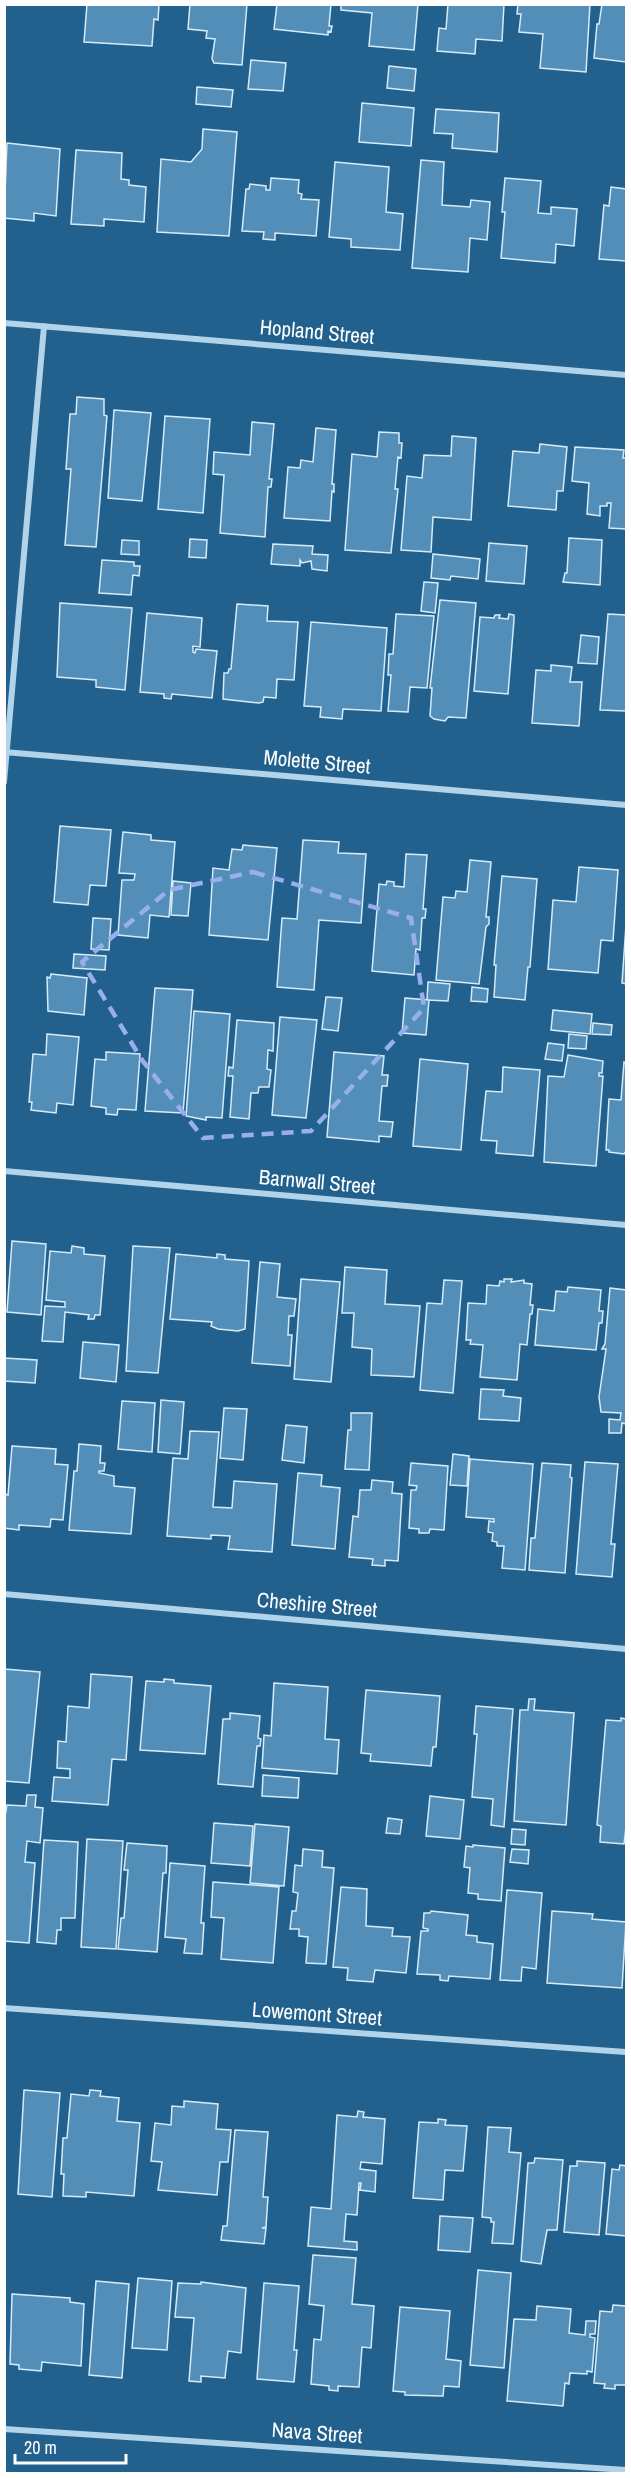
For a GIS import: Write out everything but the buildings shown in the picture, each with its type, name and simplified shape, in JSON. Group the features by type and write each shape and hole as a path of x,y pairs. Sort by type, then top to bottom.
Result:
{"street":[{"name":"Hopland Street","path":"4,323 627,375"},
{"path":"4,782 44,326"},
{"name":"Molette Street","path":"6,752 627,805"},
{"name":"Barnwall Street","path":"4,1171 627,1225"},
{"name":"Cheshire Street","path":"4,1594 627,1649"},
{"name":"Lowemont Street","path":"4,2008 627,2052"},
{"name":"Nava Street","path":"4,2429 627,2469"}],"highlighted area":[{"path":"253,872 411,918 424,1008 311,1131 203,1138 142,1060 82,962 169,890"}]}
